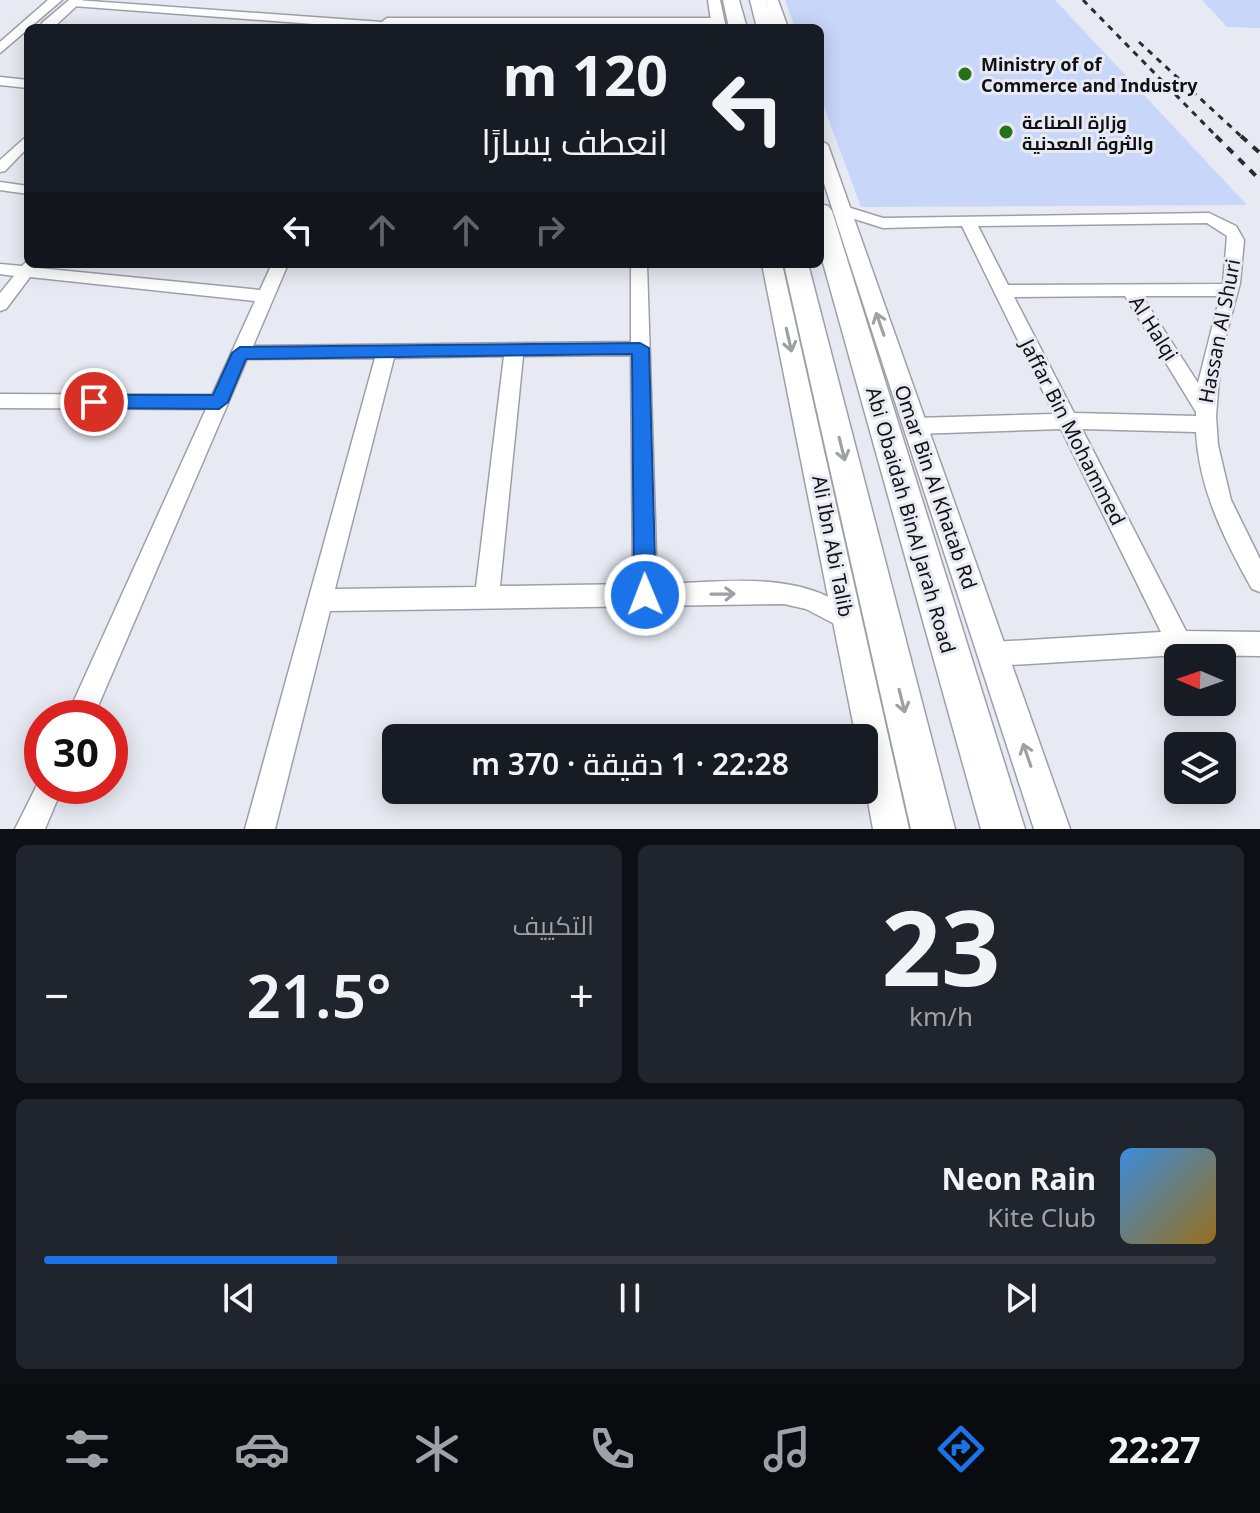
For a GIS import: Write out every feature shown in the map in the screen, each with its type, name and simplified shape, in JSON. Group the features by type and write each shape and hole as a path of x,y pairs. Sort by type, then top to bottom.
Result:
{"main road":[{"path":"731,0 737,24"},
{"path":"758,0 765,24"},
{"name":"Abi Obaidah BinAl Jarah Road","path":"830,210 881,419 1003,829"},
{"path":"797,268 933,829"}],"street":[{"path":"29,24 56,0"},
{"path":"219,24 238,0"},
{"path":"714,0 718,24"},
{"path":"772,0 780,24"},
{"path":"49,24 75,1 156,4 303,24 480,16 614,24"},
{"path":"0,49 24,28"},
{"path":"0,68 24,47"},
{"path":"0,81 24,84"},
{"path":"0,168 24,143"},
{"name":"Omar Bin Al Khatab Rd","path":"824,171 830,210 849,238 1052,829"},
{"path":"0,186 24,189"},
{"name":"Hassan Al Shuri","path":"830,210 883,223 1209,218 1233,231 1236,238 1229,290 1212,355 1204,416 1210,472 1243,554 1260,581"},
{"name":"Jaffar Bin Mohammed","path":"967,221 1179,643"},
{"name":"Hassan Al Shuri","path":"849,238 883,223"},
{"path":"0,305 28,268"},
{"path":"0,269 28,268 266,296"},
{"path":"139,283 148,268"},
{"path":"87,700 278,268"},
{"path":"639,268 645,595"},
{"name":"Ali Ibn Abi Talib","path":"773,268 891,829"},
{"name":"Al Halqi","path":"1129,289 1204,416"},
{"path":"1002,291 1229,290"},
{"path":"240,353 640,348"},
{"path":"487,598 514,350"},
{"path":"260,829 386,351"},
{"path":"881,419 899,378"},
{"path":"807,419 826,385"},
{"path":"0,401 219,402"},
{"path":"915,426 1204,416"},
{"path":"320,600 784,593 811,599 848,620"},
{"path":"993,654 1179,643 1260,644"},
{"path":"30,829 41,804"}],"building":[{"name":"وزارة الصناعة والثروة المعدنية","path":"785,0 1055,0 1247,205 861,207 824,107 824,24 794,24"},
{"path":"1202,0 1260,0 1260,28 1227,27"}],"railway":[{"path":"1083,0 1218,138"},
{"path":"1139,42 1243,138"},
{"path":"1241,136 1260,153"},
{"path":"1218,138 1260,180"}],"place":[{"name":"Ministry of of Commerce and Industry","path":"965,74"},
{"name":"وزارة الصناعة والثروة المعدنية","path":"1006,132"}],"route":[{"path":"94,402 219,402 240,353 640,348 645,595"}]}
